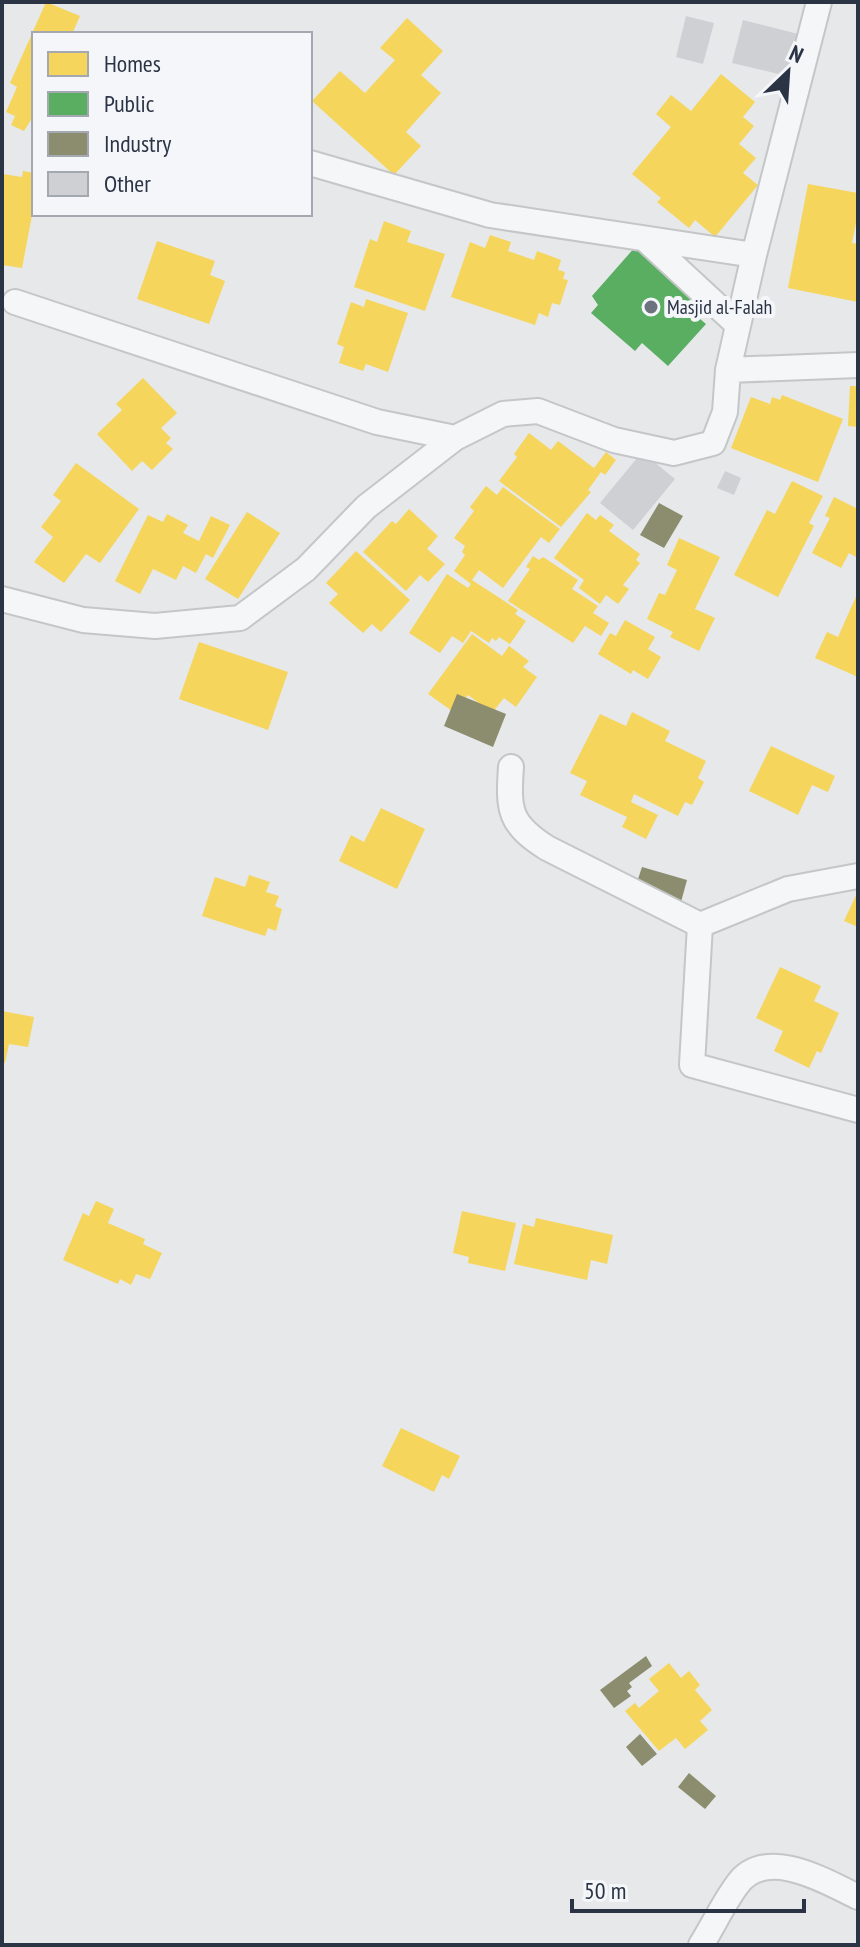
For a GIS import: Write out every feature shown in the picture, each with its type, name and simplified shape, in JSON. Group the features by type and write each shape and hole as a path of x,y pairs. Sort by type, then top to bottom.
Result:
{"street":[{"path":"2,599 83,620 112,623 155,626 240,618 306,569 366,507 455,438 503,414 538,411 614,440 674,453 713,443 725,412 728,370 754,255 819,2"},
{"path":"312,164 490,215 754,255"},
{"path":"645,239 738,325"},
{"path":"15,302 377,422 455,438"},
{"path":"728,370 858,365"},
{"path":"511,767 508,800 515,819 528,836 700,925 788,889 858,876"},
{"path":"700,925 692,1065 858,1110"},
{"path":"701,1945 737,1884 751,1871 771,1866 807,1873 858,1897"}],"building: Homes":[{"path":"46,2 80,16 73,32 33,32"},
{"path":"407,18 443,51 421,75 441,93 406,132 421,146 394,175 312,101 340,71 365,93 395,60 380,48"},
{"path":"32,34 32,118 24,131 11,125 15,116 6,112 17,87 10,83"},
{"path":"721,74 755,102 743,117 754,126 739,144 756,158 743,173 758,185 715,237 695,220 689,228 657,202 661,198 632,174 671,127 656,114 671,95 691,111"},
{"path":"23,171 32,173 32,216 22,268 2,265 2,177 3,174 22,177"},
{"path":"808,184 858,193 852,243 858,244 858,302 788,288"},
{"path":"384,221 411,231 407,242 445,254 425,311 354,287 370,239 377,242"},
{"path":"490,235 511,242 508,251 534,260 537,251 561,260 558,270 565,272 563,279 568,280 560,305 552,303 548,317 539,313 535,325 451,297 470,242 485,248"},
{"path":"157,241 215,261 210,275 225,281 209,324 137,299"},
{"path":"366,299 408,313 388,372 366,364 363,371 339,363 344,347 337,344 351,302 364,307"},
{"path":"143,378 177,413 161,428 171,438 166,443 173,449 152,470 142,461 132,471 97,434 122,410 116,404"},
{"path":"850,386 858,386 858,427 848,426"},
{"path":"782,395 843,419 818,482 731,448 751,397 770,404 772,397 780,400"},
{"path":"529,433 551,450 558,441 594,468 606,452 616,460 605,475 601,472 588,490 591,492 561,527 499,481 517,457 514,454"},
{"path":"76,463 139,509 100,563 86,554 64,583 34,562 53,537 41,527 61,501 53,495"},
{"path":"792,481 823,496 809,523 814,526 778,597 734,575 767,510 775,514"},
{"path":"486,486 497,495 503,487 560,529 549,543 541,537 503,588 479,570 472,580 518,610 515,614 526,621 510,644 499,637 496,641 492,638 489,643 471,631 463,643 452,636 440,653 409,633 447,574 468,588 471,584 454,571 465,555 462,552 465,546 454,538 474,511 470,507"},
{"path":"834,497 858,509 858,558 849,553 841,568 812,553 830,518 825,516"},
{"path":"409,509 438,536 427,549 445,564 428,582 420,575 406,591 363,552 392,521 396,524"},
{"path":"247,512 280,533 238,599 205,579"},
{"path":"587,513 596,520 600,515 614,525 609,531 640,554 636,560 640,563 623,585 629,589 618,604 606,595 600,604 579,588 584,580 554,558"},
{"path":"167,514 188,525 183,533 199,541 211,516 230,525 213,558 206,554 196,573 183,566 176,580 153,569 140,594 115,581 148,515 163,522"},
{"path":"679,538 720,557 695,609 715,618 699,651 670,637 673,632 647,619 659,593 665,595 677,570 667,565"},
{"path":"356,551 410,600 381,632 372,624 363,633 329,603 338,594 326,583"},
{"path":"533,556 539,560 543,557 578,580 572,589 598,606 593,613 609,623 601,636 585,626 573,643 508,601 530,569 526,567"},
{"path":"858,592 858,677 815,658 827,632 838,637"},
{"path":"625,620 655,637 648,649 661,657 648,679 633,670 631,674 598,654 610,633 616,636"},
{"path":"472,634 502,656 509,646 529,661 523,667 537,677 516,707 504,698 492,713 468,695 455,713 428,694"},
{"path":"199,642 288,672 268,730 179,699"},
{"path":"632,712 670,731 665,741 706,761 698,778 704,782 692,805 685,802 678,816 634,794 631,802 658,815 646,839 622,827 627,817 580,795 587,781 570,773 600,714 626,726"},
{"path":"771,746 835,776 828,792 812,785 798,815 749,791"},
{"path":"381,808 425,829 397,889 339,861 351,835 364,842"},
{"path":"249,875 270,882 266,892 279,896 275,906 282,909 276,931 268,928 265,936 202,916 215,877 245,887"},
{"path":"858,891 858,927 844,921"},
{"path":"780,967 821,986 814,1001 839,1013 821,1053 817,1051 809,1068 774,1051 783,1031 756,1018"},
{"path":"2,1011 34,1017 28,1047 9,1044 5,1063 2,1063"},
{"path":"96,1201 114,1209 108,1223 145,1239 143,1244 162,1253 150,1279 136,1274 131,1285 120,1279 118,1284 63,1260 83,1213 89,1216"},
{"path":"462,1211 516,1223 505,1271 468,1263 469,1257 453,1253"},
{"path":"536,1218 613,1235 607,1264 591,1260 587,1280 514,1264 523,1224 534,1227"},
{"path":"401,1428 460,1456 449,1479 442,1475 434,1492 382,1466"},
{"path":"669,1663 681,1678 689,1671 700,1685 695,1690 712,1710 700,1721 708,1730 685,1749 676,1738 659,1751 625,1711 635,1703 639,1708 659,1691 649,1679"}],"building: Public":[{"name":"Masjid al-Falah","path":"636,246 707,308 699,318 706,324 668,366 642,343 635,351 591,313 598,305 592,296"}],"building: Industry":[{"path":"659,503 683,516 664,548 640,535"},
{"path":"457,694 506,714 493,747 444,726"},
{"path":"642,867 687,880 681,902 635,888"},
{"path":"646,1656 652,1666 629,1683 632,1687 627,1691 631,1696 614,1708 600,1690"},
{"path":"640,1734 657,1754 642,1766 626,1747"},
{"path":"689,1773 716,1796 705,1809 678,1787"}],"building: Other":[{"path":"686,16 714,23 703,64 676,57"},
{"path":"743,20 802,35 791,77 732,63"},
{"path":"642,452 675,479 633,530 600,503"},
{"path":"725,471 741,478 734,495 717,488"}],"place":[{"name":"Masjid al-Falah","path":"651,307"}]}
